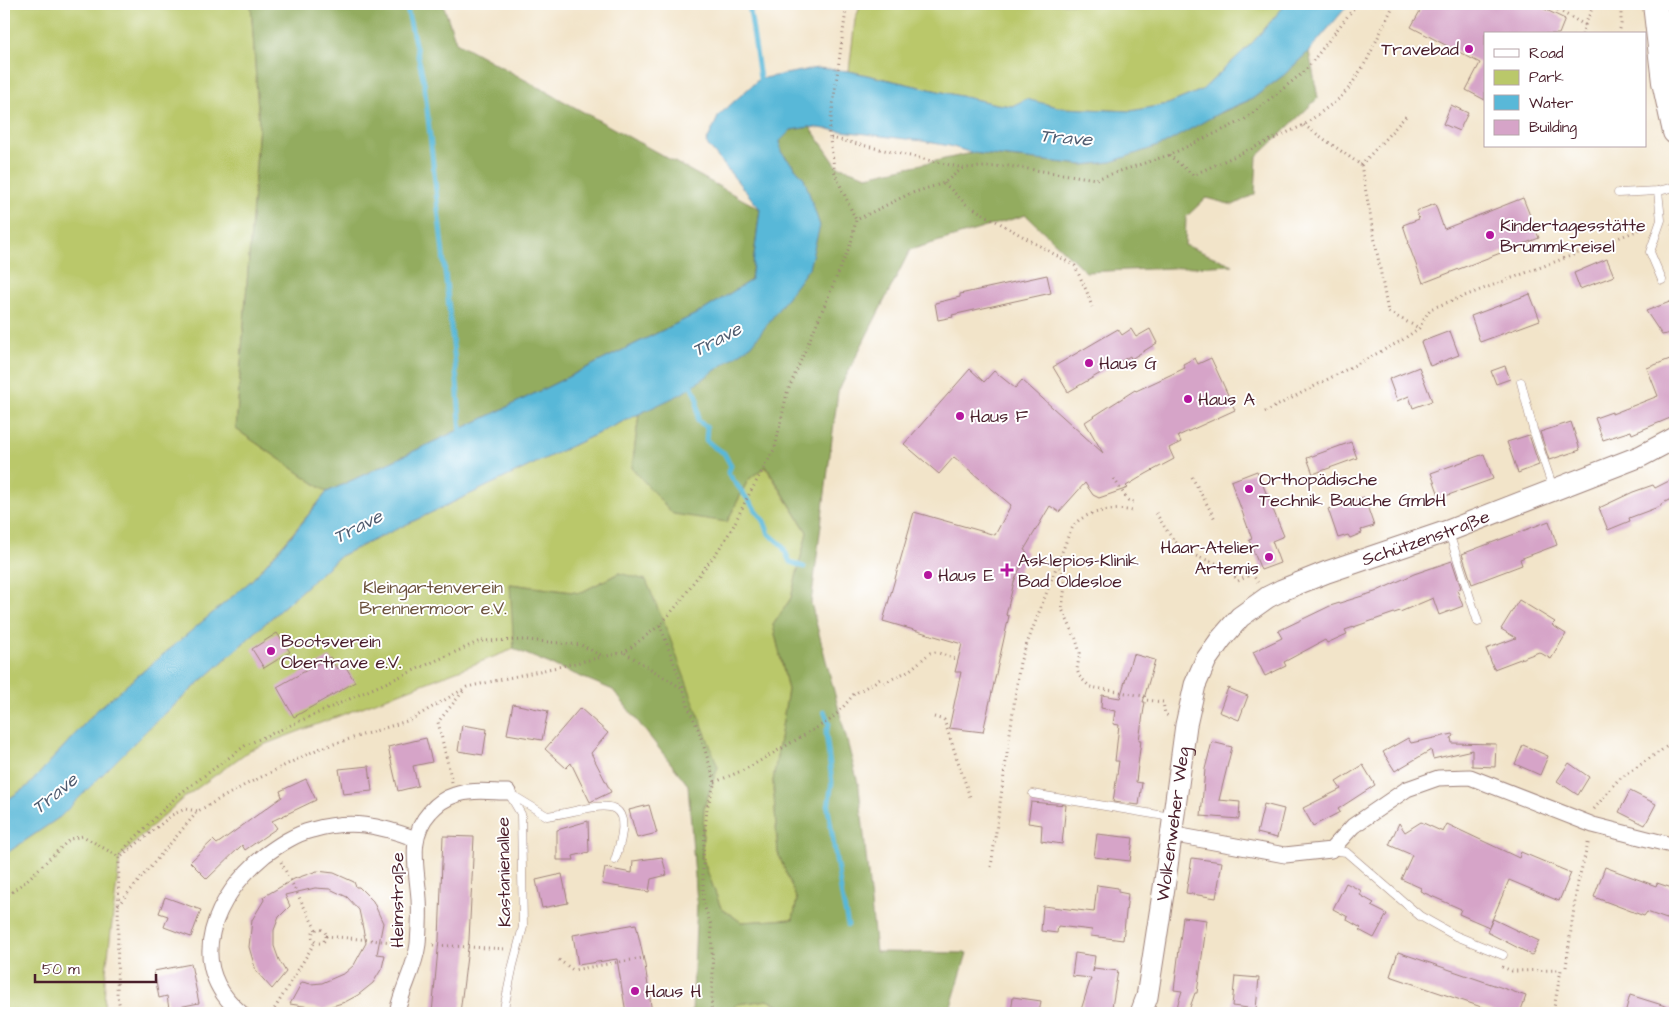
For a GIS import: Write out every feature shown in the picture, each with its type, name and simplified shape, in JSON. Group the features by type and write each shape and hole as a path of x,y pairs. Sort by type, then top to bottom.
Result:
{"main road":[{"path":"1655,4 1664,82 1675,132"},
{"path":"1667,4 1675,50"}],"street":[{"name":"Schützenstraße","path":"1221,639 1240,617 1268,597 1326,572 1448,531 1641,456 1675,438"},
{"name":"Schützenstraße","path":"1641,456 1675,449"},
{"name":"Wolkenweher Weg","path":"1141,1013 1146,997 1186,725 1195,685 1206,660 1221,639"},
{"path":"1171,826 1285,855 1331,850 1353,826 1407,789 1438,778 1470,778 1589,823 1675,846"},
{"path":"454,794 508,792"},
{"name":"Heimstraße","path":"397,1013 418,944 419,902 414,848 418,830 426,816 441,802 454,794"},
{"path":"242,1013 232,1006 220,990 212,971 210,950 212,929 220,909 230,891 243,875 274,849 310,830 329,826 369,825 388,829 416,839"}],"lane":[{"path":"1618,193 1658,191 1675,187"},
{"path":"1658,191 1661,220 1650,252 1662,280"},
{"path":"1520,382 1553,490"},
{"path":"1448,531 1478,622"},
{"path":"508,792 547,816 603,805 614,808 623,820 622,839 615,860"},
{"name":"Kastanienallee","path":"503,1013 523,927 522,814 508,792"},
{"path":"1033,794 1171,826"},
{"path":"1331,850 1346,852 1420,916 1454,935 1502,955"}],"path":[{"path":"843,4 846,11"},
{"path":"118,905 198,811 245,785 318,749 410,720 468,687 625,652 660,625 681,601 732,529 775,448 787,393 851,243 856,220 835,174 830,133 846,11 849,4"},
{"path":"831,138 963,168 1008,166 1096,179 1169,155 1244,120 1305,71 1358,4"},
{"path":"1169,155 1193,176 1304,125 1340,98 1350,87 1367,60 1394,4"},
{"path":"1548,4 1585,25"},
{"path":"1583,32 1594,4"},
{"path":"1558,10 1567,5 1621,4 1619,32"},
{"path":"1361,165 1407,115"},
{"path":"1304,125 1361,165 1388,312 1419,328"},
{"path":"856,220 909,194 944,183 963,168"},
{"path":"944,183 966,204 1075,266 1092,307"},
{"path":"1265,412 1401,341 1419,328 1430,309 1638,231 1661,220 1671,224 1675,234"},
{"path":"1192,477 1215,518"},
{"path":"1114,479 1128,500 1136,503"},
{"path":"991,867 1020,662 1057,563 1075,523 1082,518 1115,509 1132,511"},
{"path":"1156,513 1172,539 1188,551 1226,567 1238,581 1252,574 1268,597"},
{"path":"1057,563 1062,571 1065,586 1062,609 1076,638 1080,653 1078,669 1083,682 1090,687 1144,696 1146,700 1163,702 1165,714 1186,725"},
{"path":"660,625 716,782 707,808 703,902 711,925 713,975 711,1013"},
{"path":"122,1013 117,996 119,857 127,846 178,795 246,745 480,641 527,640 581,645 604,658"},
{"path":"625,652 684,690"},
{"path":"884,683 910,670 930,653 936,652 958,660"},
{"path":"716,782 746,769 826,723 839,712 854,694 882,678"},
{"path":"454,794 438,722 468,687"},
{"path":"934,717 944,720 970,797"},
{"path":"1566,967 1577,886 1589,823 1618,780 1675,741"},
{"path":"119,857 172,814 185,809 198,811"},
{"path":"4,898 25,882 70,839 83,836 119,857"},
{"path":"274,849 316,930"},
{"path":"315,942 312,936 316,930"},
{"path":"315,942 323,942 326,936 323,930 316,930"},
{"path":"272,1013 315,942"},
{"path":"559,960 573,970 643,958"},
{"path":"1553,1013 1561,970"}],"green space":[{"path":"4,4 251,4 259,125 236,429 327,492 252,580 97,710 28,786 4,802"},
{"path":"251,4 443,4 456,42 760,209 751,280 704,310 501,410 327,492 236,429 259,125"},
{"path":"861,4 1286,4 1253,42 1202,90 1168,104 1131,111 1062,108 1026,100 1012,106 996,104 849,71 855,20"},
{"path":"1309,51 1318,98 1257,157 1255,194 1233,205 1206,198 1186,217 1185,245 1233,265 1086,272 1026,215 910,250 838,392 811,603 859,787 876,952 967,953 949,1013 794,1013 768,1000 738,1004 724,1013 692,1013 697,903 688,785 613,690 514,649 510,584 580,593 619,573 646,580 718,767 704,807 702,857 721,908 741,922 793,919 797,900 778,853 773,781 788,690 773,625 791,598 807,532 766,466 748,480 727,522 673,514 632,468 639,414 752,345 804,178 781,152 780,141 791,130 810,127 837,166 867,176 972,153 1083,165 1111,162 1252,99 1284,75"},
{"name":"Kleingartenverein Brennermoor e.V.","path":"639,414 632,468 727,522 748,480 765,466 807,532 791,598 773,625 788,690 773,781 778,853 797,900 793,919 741,922 721,908 702,857 704,807 718,767 619,573 580,593 511,584 514,649 250,750 181,800 120,857 105,980 104,1013 4,1013 4,855 60,817 149,728 340,556"},
{"path":"768,1000 794,1013 724,1013 737,1004"}],"water":[{"name":"Trave","path":"1286,4 1349,4 1309,51 1284,75 1252,99 1221,112 1164,144 1111,162 1083,165 972,153 950,146 922,141 810,127 791,130 780,141 781,152 804,178 820,226 809,268 752,345 681,394 340,556 149,728 60,817 4,855 4,802 28,786 97,710 252,580 327,492 501,410 704,310 751,280 760,209 706,143 719,115 759,79 817,68 849,71 996,104 1012,106 1026,99 1062,108 1131,111 1168,104 1202,90 1253,42"}],"building":[{"name":"Travebad","path":"1424,4 1534,4 1565,19 1560,32 1484,32 1484,99 1466,90 1480,63 1411,27"},
{"path":"1451,105 1468,113 1459,131 1443,124"},
{"path":"1523,198 1539,238 1423,283 1403,225 1419,219 1416,211 1435,204 1444,229"},
{"path":"1607,259 1614,276 1580,289 1574,273"},
{"path":"1047,275 1051,293 952,315 953,317 938,320 935,303 960,297 960,294"},
{"path":"1530,294 1540,320 1480,342 1471,316"},
{"path":"1675,300 1675,332 1662,335 1646,311"},
{"name":"Haus G","path":"1118,329 1122,335 1131,329 1136,337 1150,329 1157,343 1131,359 1130,356 1068,392 1053,367"},
{"path":"1450,331 1459,355 1430,366 1421,342"},
{"path":"1675,357 1675,416 1632,434 1631,431 1603,440 1595,418 1612,412 1612,414 1658,396 1647,368"},
{"path":"1195,358 1198,364 1211,358 1235,410 1178,436 1181,442 1169,448 1174,459 1126,486 1128,488 1099,498 1093,495 1085,483 1059,512 1050,506 1024,550 1027,552 1014,582 1006,615 1009,616 983,732 949,728 961,672 955,672 962,644 883,621 914,512 995,535 1011,505 954,457 939,474 904,444 970,369 984,382 994,371 1015,388 1022,380 1103,453 1085,422 1135,390 1185,368 1183,364"},
{"path":"1505,366 1510,379 1496,384 1491,371"},
{"path":"1419,367 1432,401 1413,408 1409,396 1397,401 1389,379"},
{"path":"1571,422 1580,450 1549,460 1540,432"},
{"path":"1529,435 1539,465 1518,473 1507,442"},
{"path":"1351,442 1357,458 1313,474 1307,458"},
{"path":"1484,454 1493,479 1440,498 1431,473"},
{"path":"1257,471 1284,536 1272,541 1280,563 1261,570 1249,540 1252,539 1231,481"},
{"path":"1675,478 1675,497 1661,504 1661,506 1629,518 1630,521 1608,530 1599,508 1633,492 1653,485 1655,488"},
{"path":"1364,497 1374,526 1361,530 1362,533 1350,538 1348,535 1338,538 1328,509"},
{"path":"1549,521 1557,545 1520,559 1522,565 1472,584 1462,554"},
{"path":"1452,561 1461,588 1457,590 1463,606 1439,615 1433,598 1400,612 1345,630 1347,634 1327,643 1325,640 1284,662 1286,666 1265,676 1253,652 1282,638 1278,631 1330,606 1375,592 1414,574"},
{"path":"1519,600 1555,622 1552,625 1566,634 1551,659 1539,652 1494,669 1486,649 1516,638 1501,629"},
{"name":"Bootsverein Obertrave e.V.","path":"277,633 290,652 264,668 252,649"},
{"path":"1133,654 1155,660 1143,702 1145,702 1139,740 1141,740 1136,782 1142,783 1139,805 1113,802 1119,761 1115,761 1119,725 1113,724 1115,711 1101,708 1102,695 1120,698"},
{"path":"330,657 337,669 344,664 355,682 294,717 277,687"},
{"path":"1228,688 1248,696 1239,720 1219,712"},
{"path":"513,704 548,711 542,740 507,734"},
{"path":"580,708 608,733 591,753 611,792 590,802 571,763 566,768 545,749"},
{"path":"462,725 487,729 483,755 458,751"},
{"path":"1453,734 1454,736 1451,738 1452,743 1496,744 1495,767 1472,766 1472,750 1433,759 1431,750 1395,771 1383,752 1408,738 1411,743"},
{"path":"426,738 432,762 413,766 418,786 398,791 388,747"},
{"path":"1212,742 1232,747 1219,800 1240,802 1239,819 1201,816 1205,769"},
{"path":"1523,745 1548,756 1540,775 1515,764"},
{"path":"1569,763 1589,777 1578,795 1557,781"},
{"path":"1363,765 1375,785 1338,809 1340,812 1313,826 1303,808 1341,789 1336,782"},
{"path":"369,766 372,791 343,794 339,769"},
{"path":"306,779 316,800 272,821 277,828 245,850 242,845 207,879 190,862 213,840 217,844 282,797 280,791"},
{"path":"1630,791 1656,804 1645,825 1619,812"},
{"path":"1031,802 1066,805 1062,844 1041,841 1042,825 1028,823"},
{"path":"1264,804 1284,809 1277,838 1257,833"},
{"path":"649,805 657,833 637,838 629,810"},
{"path":"588,821 589,852 573,856 574,860 557,860 557,830"},
{"path":"1421,822 1443,832 1447,824 1519,858 1521,852 1571,873 1559,901 1509,880 1489,927 1459,914 1461,909 1420,891 1421,888 1401,879 1412,855 1389,845 1399,823 1405,832"},
{"path":"1097,834 1133,838 1130,861 1094,857"},
{"path":"443,836 474,837 469,940 460,1013 432,1013 439,939"},
{"path":"662,857 667,875 651,879 649,892 602,884 605,868 632,873 633,861"},
{"path":"1192,858 1222,862 1216,898 1186,893"},
{"path":"1605,867 1656,886 1657,883 1675,889 1675,922 1647,912 1644,916 1594,897"},
{"path":"317,871 334,873 354,882 356,887 359,887 373,901 383,923 377,954 385,955 382,968 373,983 358,995 345,1002 323,1009 290,1004 302,982 311,984 322,983 345,973 354,965 366,943 359,910 347,897 330,889 315,888 285,895 290,906 279,917 274,930 274,946 286,972 272,989 256,971 249,947 252,920 264,900 263,897 294,879"},
{"path":"562,874 568,903 542,908 536,880"},
{"path":"1346,883 1362,891 1360,895 1374,903 1371,906 1387,914 1374,938 1359,930 1361,928 1347,920 1348,917 1333,909"},
{"path":"1097,885 1118,888 1118,892 1128,894 1123,940 1091,936 1092,930 1058,926 1057,933 1041,931 1043,906 1094,912"},
{"path":"165,897 201,910 191,937 164,927 168,916 159,913"},
{"path":"1183,917 1207,920 1197,993 1195,993 1188,1013 1175,1013 1182,991 1174,990"},
{"path":"1493,919 1539,941 1532,955 1487,932"},
{"path":"636,924 645,965 652,1013 626,1013 617,959 578,965 573,935"},
{"path":"1398,952 1526,996 1520,1013 1499,1013 1390,976"},
{"path":"1075,953 1095,956 1093,972 1094,968 1118,971 1111,1013 1080,1013 1091,978 1072,976"},
{"path":"191,964 199,1003 169,1009 167,996 159,998 154,971"},
{"path":"1235,976 1259,978 1256,1009 1232,1006"},
{"path":"1630,995 1675,1009 1675,1013 1625,1013"},
{"path":"1013,997 1041,1001 1039,1013 1011,1013"}],"waterway":[{"path":"406,4 424,82 457,381 461,434"},
{"path":"749,4 761,85"},
{"path":"689,382 697,396 698,421 707,427 706,440 724,453 731,466 728,473 764,521 769,534 782,545 790,562 804,567"},
{"path":"824,711 829,724 826,733 832,782 828,808 848,925"}],"place":[{"name":"Travebad","path":"1469,49"},
{"name":"Kindertagesstätte Brummkreisel","path":"1490,235"},
{"name":"Haus G","path":"1089,363"},
{"name":"Haus A","path":"1188,399"},
{"name":"Haus F","path":"960,416"},
{"name":"Orthopädische Technik Bauche GmbH","path":"1249,489"},
{"name":"Haar-Atelier Artemis","path":"1269,557"},
{"name":"Asklepios-Klinik Bad Oldesloe","path":"1007,570"},
{"name":"Haus E","path":"928,575"},
{"name":"Bootsverein Obertrave e.V.","path":"271,651"},
{"name":"Haus H","path":"635,991"}]}
